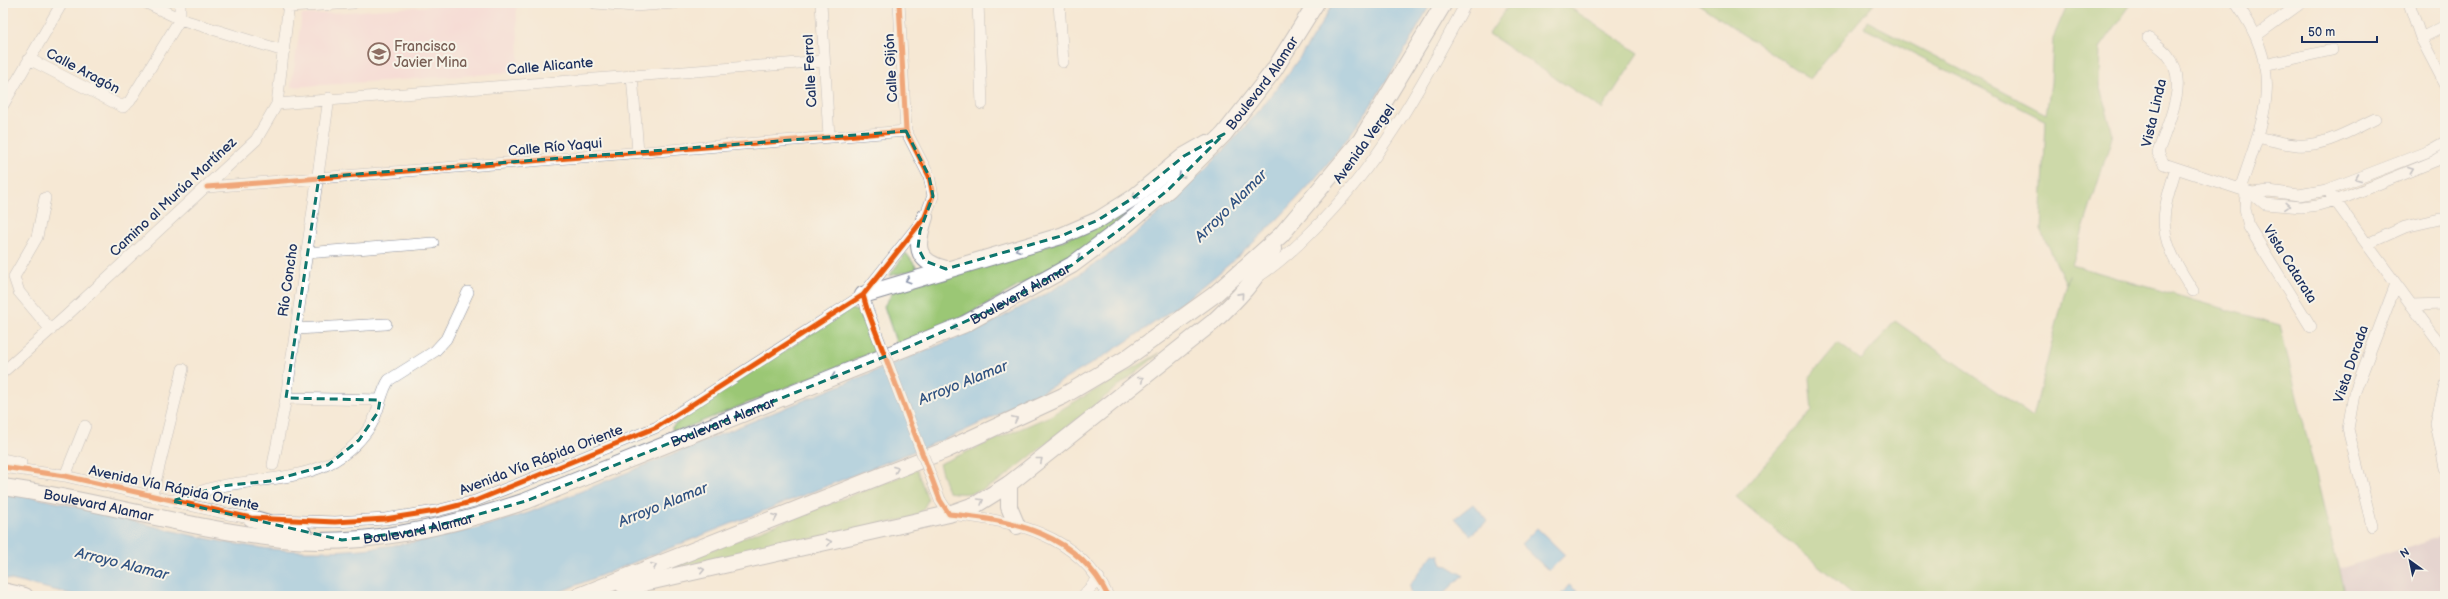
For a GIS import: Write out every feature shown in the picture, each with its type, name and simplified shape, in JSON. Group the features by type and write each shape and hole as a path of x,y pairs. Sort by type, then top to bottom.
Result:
{"highway":[{"name":"Boulevard Alamar","path":"3,487 275,538 312,541 342,540 418,531 489,513 526,501 965,324 1072,265 1123,227 1169,188 1224,134 1274,70 1316,3"},
{"path":"579,596 946,450 1063,396 1124,360 1175,325 1220,291 1281,235 1361,140 1408,66 1444,3"},
{"path":"865,302 946,269 1061,236 1098,220 1133,198 1184,156 1224,134"},
{"path":"925,217 918,240 918,248 921,256 931,265 946,269"},
{"path":"595,590 653,581 949,514 977,504 1009,484 1212,323 1238,299 1257,278 1281,235"},
{"path":"1009,484 1009,507 1017,526"},
{"path":"251,518 285,529 342,540"},
{"path":"3,591 24,596"}],"street":[{"path":"3,105 62,3"},
{"path":"147,3 180,18 284,51"},
{"path":"180,3 180,18"},
{"path":"289,5 353,3"},
{"path":"595,3 675,3"},
{"name":"Calle Ferrol","path":"821,3 829,137"},
{"name":"Calle Gijón","path":"899,3 906,131"},
{"path":"978,3 982,104"},
{"path":"1059,3 1064,62"},
{"name":"Avenida Vergel","path":"1257,278 1288,254 1329,214 1374,161 1422,86 1466,3"},
{"path":"2236,3 2257,35 2301,3"},
{"path":"2409,3 2421,38 2445,84"},
{"name":"Camino al Murúa Martínez","path":"3,372 207,187 256,140 278,104 289,5"},
{"name":"Calle Aragón","path":"30,59 123,107 130,101 180,18"},
{"path":"2421,38 2445,26"},
{"name":"Vista Catarata","path":"2257,35 2268,91 2246,191 2245,208 2249,228 2311,327"},
{"name":"Vista Linda","path":"2148,38 2166,52 2178,74 2178,87 2158,153 2164,164 2176,168"},
{"path":"2264,65 2332,50"},
{"name":"Calle Alicante","path":"278,104 329,98 824,61"},
{"path":"632,75 638,152"},
{"name":"Río Concho","path":"273,465 286,398 306,253 319,177 329,98"},
{"path":"2258,137 2296,145 2311,145 2323,142 2376,119"},
{"name":"Calle Río Yaqui","path":"207,187 906,131"},
{"name":"Avenida Vía Rápida Oriente","path":"3,467 65,476 251,518 335,522 385,519 436,511 475,501 657,427 865,302 925,217 933,196 929,176 906,131"},
{"path":"2246,191 2269,191 2299,196 2327,190 2429,151 2445,142"},
{"path":"2193,291 2173,258 2166,241 2164,212 2176,168 2246,191 2265,204 2301,207 2334,201 2435,161 2445,155"},
{"path":"2390,165 2394,176"},
{"path":"2327,190 2445,351"},
{"path":"45,198 37,237 14,277 19,292 51,330"},
{"path":"2367,244 2406,227 2440,219"},
{"path":"306,253 433,243"},
{"name":"Vista Dorada","path":"2372,526 2348,429 2354,394 2396,284"},
{"path":"172,501 221,486 270,481 328,464 342,457 363,435 378,412 380,400 390,380 435,350 446,339 468,292"},
{"path":"865,302 940,500 949,514 975,516 1017,526 1062,544 1081,557 1099,578 1108,596"},
{"path":"2411,305 2445,304"},
{"path":"296,329 386,324"},
{"path":"152,495 183,369"},
{"path":"2445,385 2436,423 2445,468"},
{"path":"286,398 380,400"},
{"path":"3,459 65,476 85,426"},
{"path":"1084,596 1099,578"},
{"path":"626,596 653,581"}],"highlighted area":[{"path":"906,131 929,176 933,196 920,231 918,248 925,261 946,269 1061,236 1098,220 1133,198 1184,156 1224,134 1169,189 1123,227 1072,265 1000,306 911,346 526,501 418,531 342,540 172,501 221,486 270,481 328,465 359,440 378,412 380,400 286,398 319,177"}],"shaded area":[{"path":"472,3 516,3 520,72 291,87 302,15"},
{"path":"2445,535 2445,596 2345,596 2339,569"}],"green space":[{"path":"1510,3 1563,3 1639,53 1602,109 1489,34"},
{"path":"1697,3 1874,3 1810,79"},
{"path":"2068,3 2132,3 2100,48 2099,84 2113,134 2072,265 2280,325 2345,596 1855,596 1736,497 1812,411 1809,378 1838,343 1861,360 1895,321 2033,417 2069,275 2066,284 2041,230 2046,121 1864,28 1867,21 2046,114 2051,83 2053,38"},
{"path":"1173,177 1085,249 965,316 897,345 884,306 894,291 1065,240"},
{"path":"906,253 918,269 889,276"},
{"path":"851,309 863,313 877,351 673,433 672,427 712,397"},
{"path":"1160,353 1002,479 977,492 948,492 939,464 1050,416"},
{"path":"917,470 928,500 921,513 907,519 657,571"}],"water":[{"name":"Arroyo Alamar","path":"1333,3 1431,3 1402,55 1358,124 1307,188 1264,233 1218,274 1169,312 1118,347 1065,379 1011,408 955,435 549,596 80,596 3,578 3,492 66,504 222,542 254,547 324,551 393,545 461,532 528,513 986,326 1083,272 1099,262 1141,230 1204,170 1246,126 1302,55"},
{"path":"1473,504 1488,521 1470,535 1455,518"},
{"path":"1537,528 1565,555 1549,571 1521,544"},
{"path":"1433,554 1439,555 1442,565 1448,566 1464,576 1461,577 1441,596 1411,596 1409,586"},
{"path":"1569,585 1583,596 1560,596"}],"cycle path":[{"path":"899,3 906,131 929,176 933,196 925,217 863,295 867,309 940,500 949,514 996,520 1019,526 1041,534 1061,544 1079,557 1095,575 1108,596"},
{"path":"207,187 906,131"},
{"path":"3,467 65,476 251,518 335,522 385,519 436,511 475,501 657,427 863,295"}],"place":[{"name":"Francisco Javier Mina","path":"379,54"}]}
